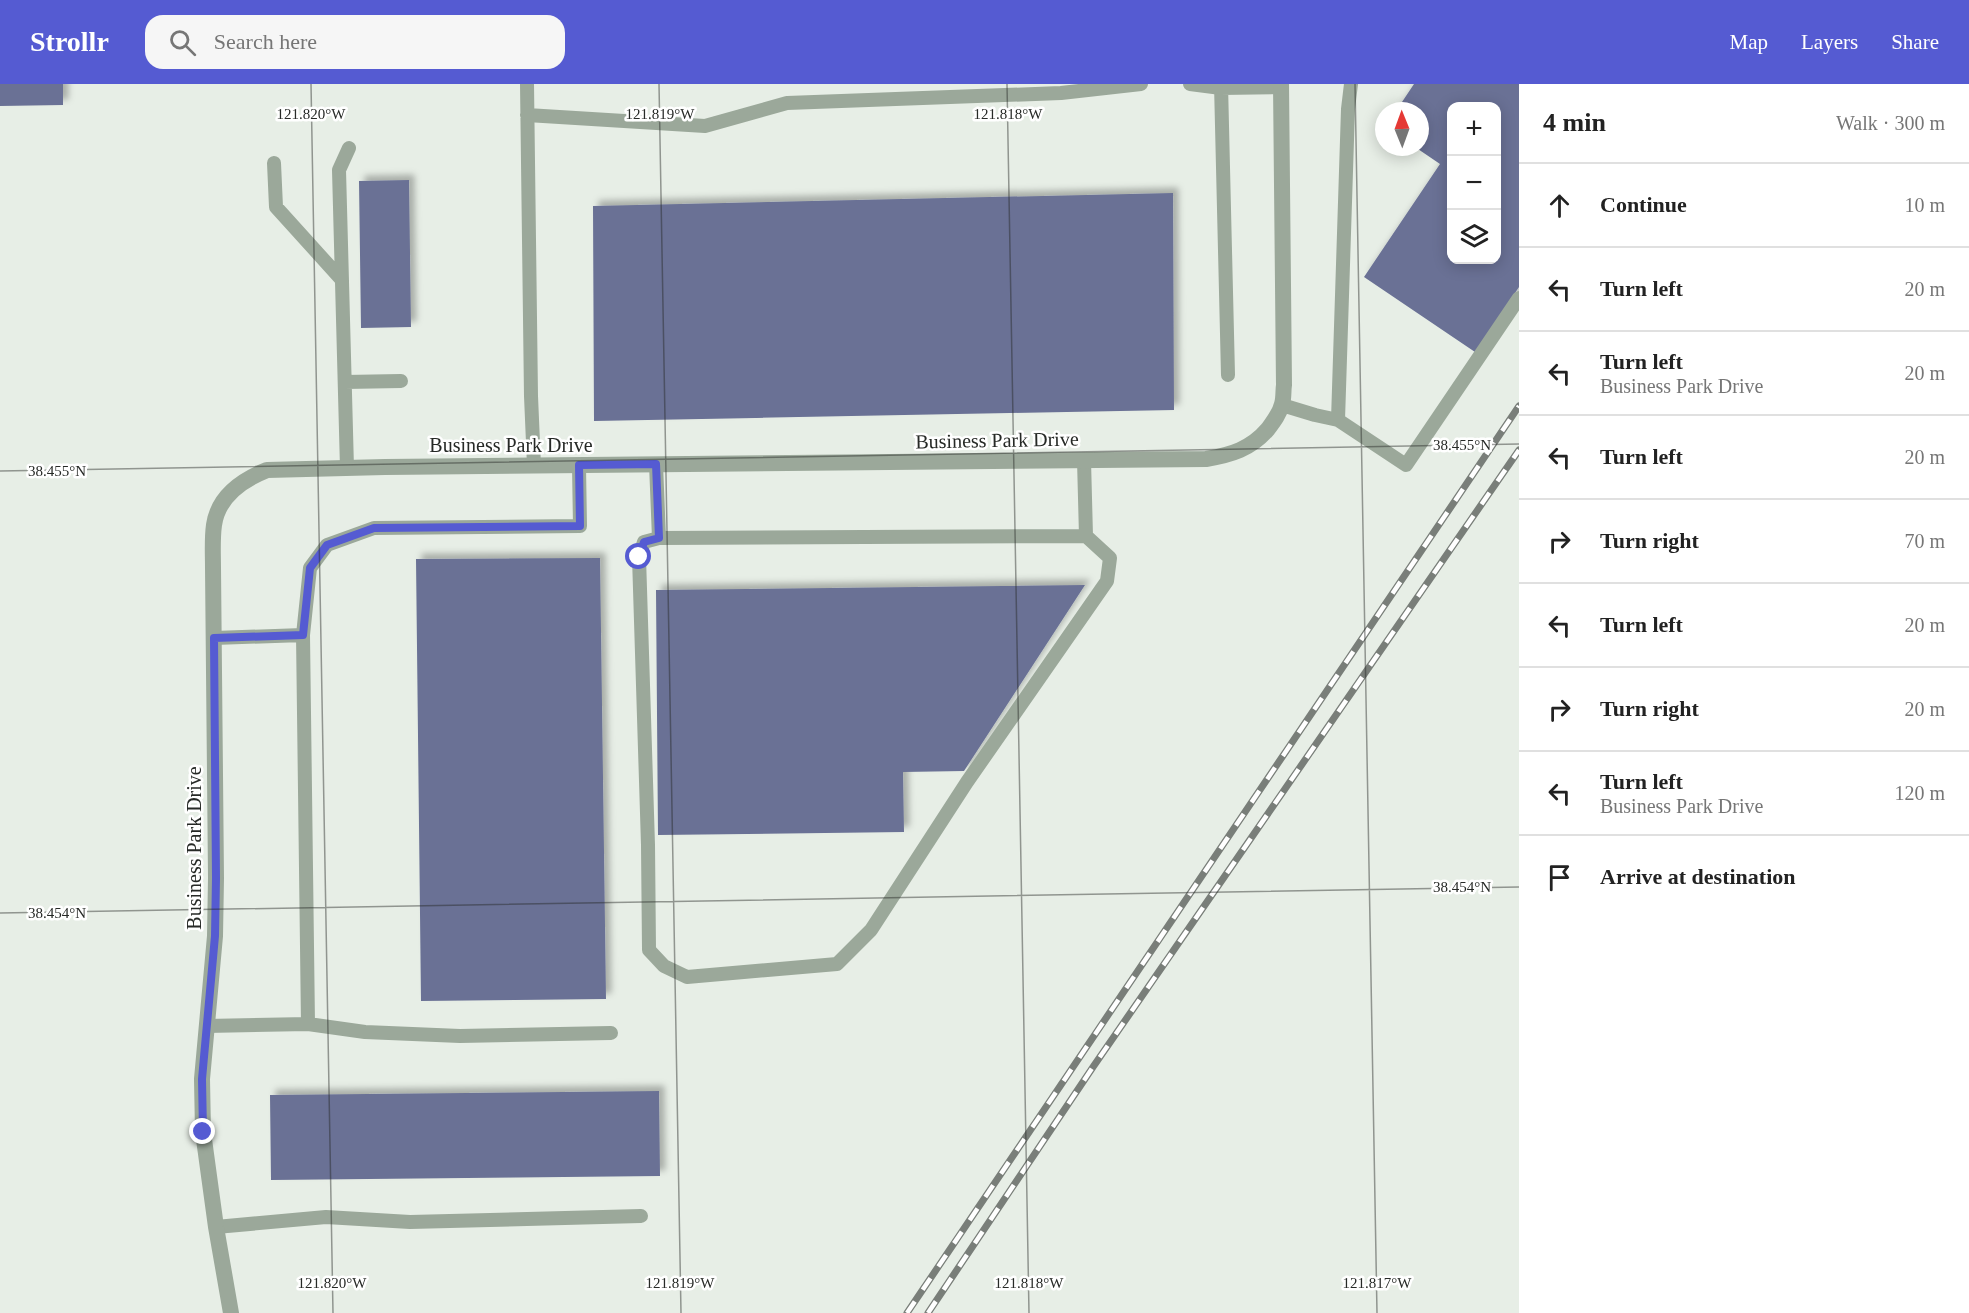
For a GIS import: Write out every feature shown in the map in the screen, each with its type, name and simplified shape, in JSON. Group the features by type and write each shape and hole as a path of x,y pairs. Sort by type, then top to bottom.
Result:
{"street":[{"name":"Business Park Drive","path":"231,1313 203,1132 202,1079 215,936 214,524 222,504 235,488 250,477 267,470 1206,459 1241,451 1255,444 1276,419 1282,405 1284,385 1281,85"}],"lane":[{"path":"527,84 534,466"},
{"path":"527,115 705,126 787,103 1061,93 1140,84"},
{"path":"1190,84 1281,85"},
{"path":"1338,420 1348,109 1351,84"},
{"path":"1221,86 1228,375"},
{"path":"347,468 339,170 349,148"},
{"path":"274,163 276,207 342,280"},
{"path":"1282,405 1338,420 1406,465 1519,298"},
{"path":"345,381 401,381"},
{"path":"1084,460 1086,536"},
{"path":"656,464 659,538"},
{"path":"308,1024 303,635 310,568 327,545 374,528 580,526 579,465"},
{"path":"1086,536 1110,558 1107,581 967,782 871,930 837,964 687,977 664,966 649,950 639,557 644,542 659,538 1086,536"},
{"path":"214,638 303,635"},
{"path":"206,1026 308,1024 365,1032 460,1036 611,1032"},
{"path":"216,1227 326,1217 410,1221 641,1216"}],"building":[{"path":"0,84 63,84 63,105 0,106"},
{"path":"1414,84 1519,84 1519,287 1475,352 1364,277 1440,164 1428,156 1429,102 1402,102"},
{"path":"409,180 411,327 361,328 359,181"},
{"path":"1173,193 1174,410 594,421 593,206"},
{"path":"600,558 606,999 421,1001 416,559"},
{"path":"1085,585 964,771 903,772 904,832 658,835 656,590"},
{"path":"659,1091 660,1176 271,1180 270,1095"}],"railway":[{"path":"907,1313 1519,406"},
{"path":"928,1313 1093,1067 1519,450"}],"route":[{"path":"203,1132 202,1079 215,936 214,638 303,635 310,568 327,545 374,528 580,526 579,465 656,464 659,538 644,542 639,557"}]}
